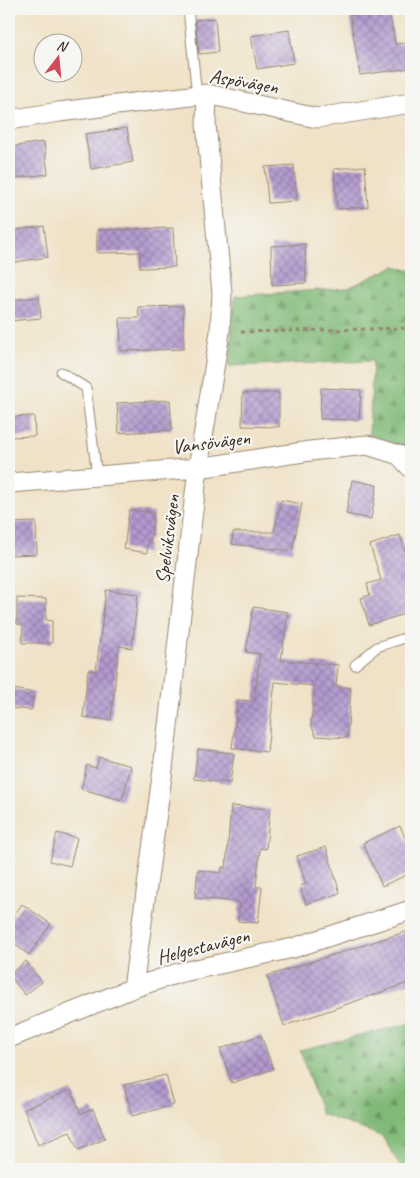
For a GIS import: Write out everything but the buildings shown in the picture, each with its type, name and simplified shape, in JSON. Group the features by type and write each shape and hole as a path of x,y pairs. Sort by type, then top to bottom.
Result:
{"street":[{"name":"Aspövägen","path":"9,120 59,112 202,95 317,118 411,103"},
{"name":"Spelviksvägen","path":"133,988 163,769 198,468 220,332 222,293 202,95"},
{"name":"Vansövägen","path":"9,483 198,468 310,451 367,445 399,455 411,468"},
{"name":"Helgestavägen","path":"9,1038 133,988 178,973 293,948 411,910"}],"lane":[{"path":"188,9 202,95"},
{"path":"61,372 86,388 97,476"},
{"path":"355,665 377,647 411,636"}],"path":[{"path":"220,332 411,328"},
{"path":"408,1169 411,1154"}],"green space":[{"path":"395,266 411,271 411,452 369,435 373,361 229,366 235,296 348,288"},
{"path":"411,1023 411,1169 402,1169 382,1136 321,1114 300,1050"}]}
